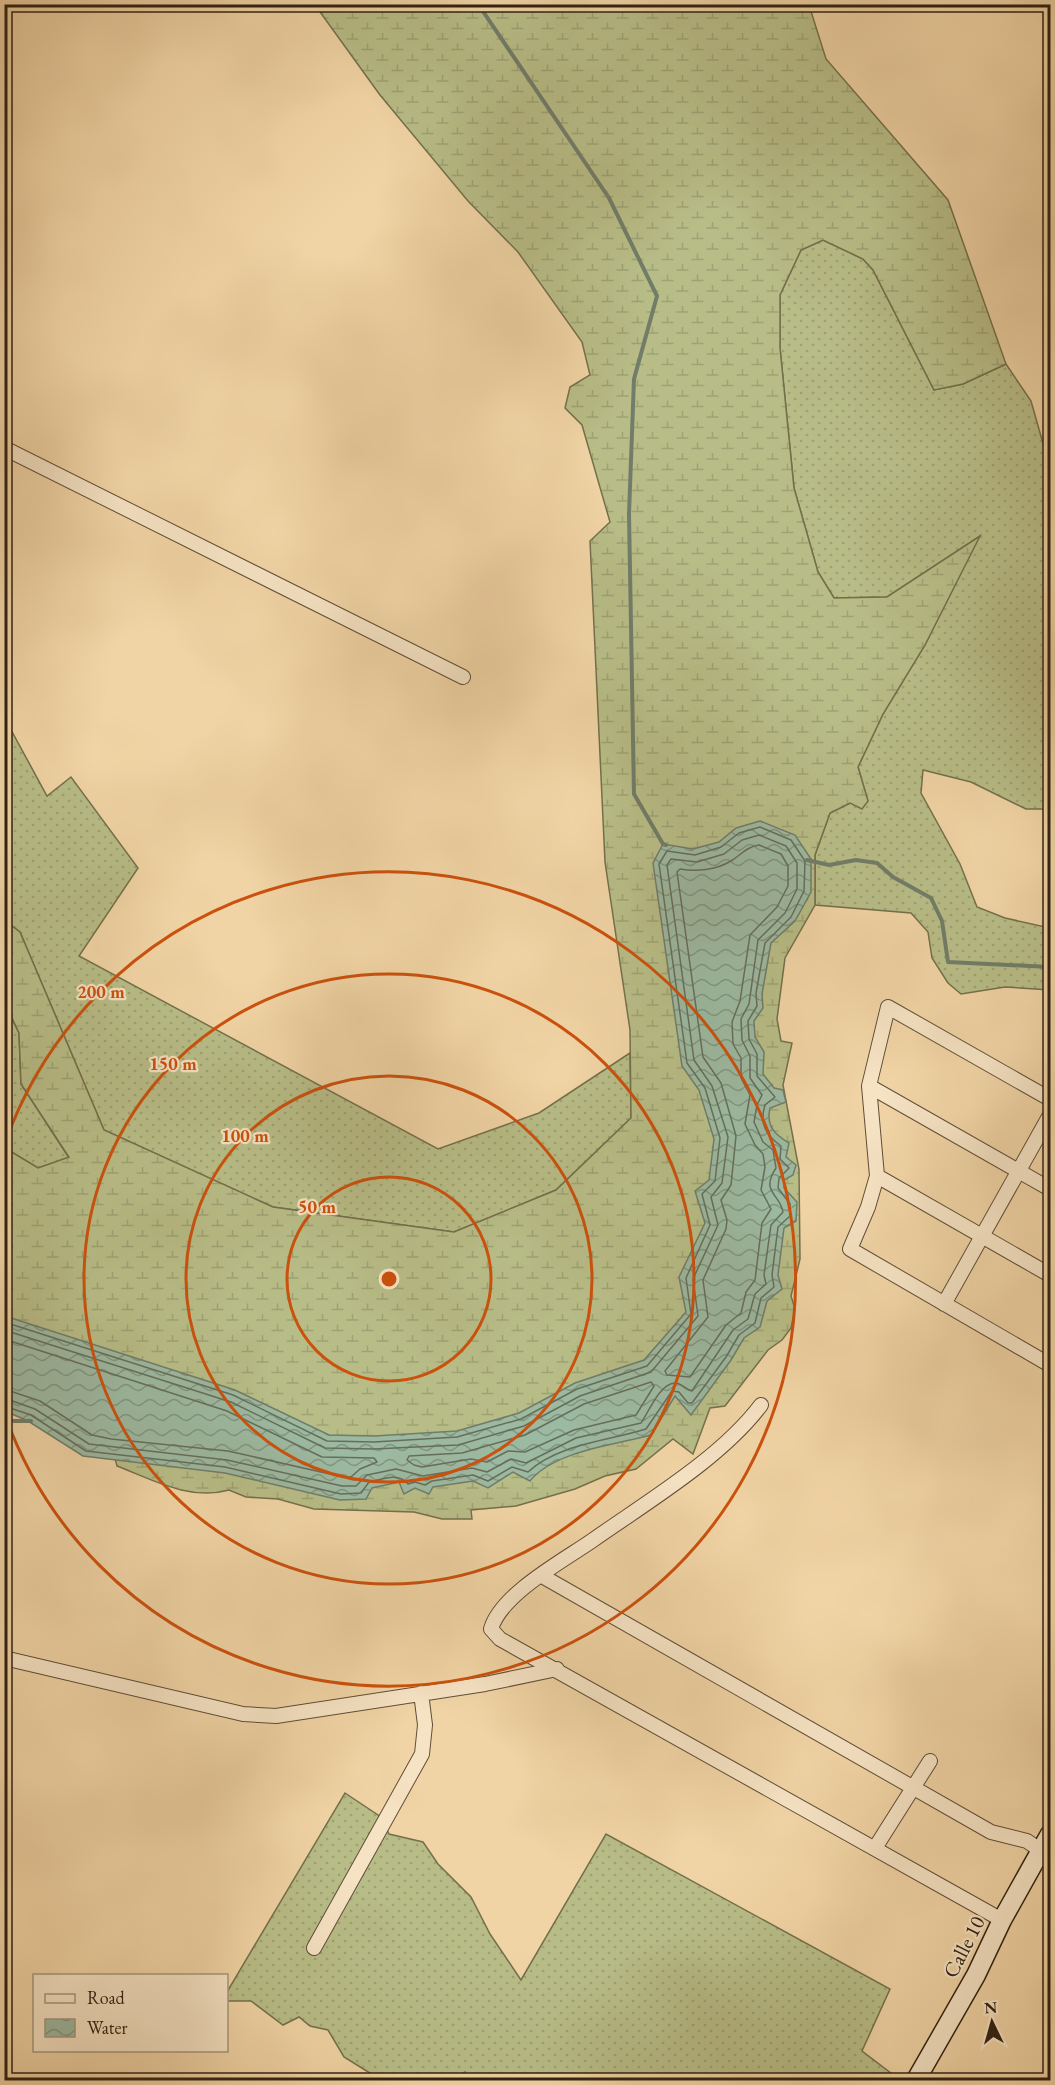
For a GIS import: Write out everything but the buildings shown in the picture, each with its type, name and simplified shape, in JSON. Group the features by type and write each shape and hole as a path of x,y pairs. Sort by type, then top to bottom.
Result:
{"street":[{"path":"4,448 463,677"},
{"path":"1050,1099 888,1007 869,1086 877,1176 868,1208 850,1249 1050,1365"},
{"path":"869,1086 1050,1190"},
{"path":"944,1304 1050,1115"},
{"path":"877,1176 1050,1275"},
{"path":"761,1405 750,1420 721,1446 659,1494 521,1591 494,1619 491,1629 500,1639 1002,1920"},
{"path":"542,1576 991,1832 1027,1841 1046,1854"},
{"path":"4,1658 243,1714 260,1716 276,1716 557,1669"},
{"path":"314,1948 422,1754 425,1725 421,1693"},
{"path":"875,1848 930,1761"},
{"name":"Calle 10","path":"916,2080 976,1975 1002,1920 1046,1854 1050,1834"}],"green space":[{"path":"315,5 809,5 826,59 948,200 1006,364 963,384 934,390 873,270 863,259 823,240 801,250 780,295 780,348 794,488 818,572 834,598 887,597 980,536 925,645 883,714 858,767 868,801 862,809 850,803 830,813 815,855 815,905 785,958 777,1019 781,1041 792,1043 783,1085 799,1169 800,1259 791,1296 795,1309 791,1328 782,1340 768,1350 725,1406 710,1408 693,1454 673,1439 636,1469 605,1476 575,1489 516,1506 471,1510 472,1519 442,1519 414,1512 314,1509 278,1499 246,1497 229,1490 200,1493 158,1483 117,1466 110,1440 5,1365 5,1148 38,1168 69,1157 21,1084 19,1033 5,1003 5,921 20,932 104,1130 273,1207 454,1232 556,1190 631,1118 630,1030 605,862 590,541 610,522 582,425 565,408 570,387 590,375 582,342 518,252 468,201 380,95"},
{"path":"823,240 863,259 873,270 934,390 963,384 1006,364 1031,401 1044,447 1050,498 1050,809 1026,809 971,782 923,770 921,793 960,864 977,907 1005,918 1050,928 1050,990 1005,987 961,994 948,983 932,958 928,932 911,913 815,905 815,855 830,813 850,803 868,801 858,767 883,714 925,645 979,537 887,597 834,598 818,572 794,488 780,348 780,295 801,250"},
{"path":"4,717 47,796 71,777 138,868 79,956 438,1149 539,1113 630,1053 631,1118 556,1190 454,1232 273,1207 104,1130 20,932 5,921"},
{"path":"4,1003 19,1033 21,1084 69,1158 38,1168 5,1148"},
{"path":"345,1793 381,1817 389,1834 423,1842 438,1864 471,1897 490,1934 521,1980 606,1834 890,1989 862,2051 900,2080 463,2080 465,2072 448,2080 381,2080 344,2057 328,2030 310,2026 299,2017 283,2025 251,2001 228,2001 228,1990"}],"water":[{"path":"760,821 795,835 811,859 811,892 795,921 771,943 762,994 763,1008 754,1021 755,1037 764,1052 763,1074 774,1088 783,1090 786,1102 770,1108 769,1120 775,1133 789,1143 786,1157 796,1165 793,1175 784,1180 784,1188 797,1202 796,1221 784,1228 778,1275 782,1289 767,1301 760,1327 744,1338 691,1415 675,1396 651,1435 569,1456 541,1471 530,1481 513,1472 488,1488 473,1481 433,1487 429,1494 415,1488 404,1494 399,1482 372,1488 366,1499 340,1500 225,1473 83,1456 28,1421 5,1411 5,1316 235,1390 329,1435 374,1436 457,1431 519,1413 575,1383 644,1360 686,1312 679,1277 705,1223 695,1191 709,1180 714,1139 699,1090 682,1066 653,863 663,844 693,849 719,842 736,828"}],"waterway":[{"path":"478,4 609,198 657,296 634,379 629,514 634,794 663,844 666,845"},
{"path":"807,860 829,865 856,860 877,863 893,877 931,898 942,921 948,962 1050,967"},
{"path":"4,1421 31,1421"}]}
